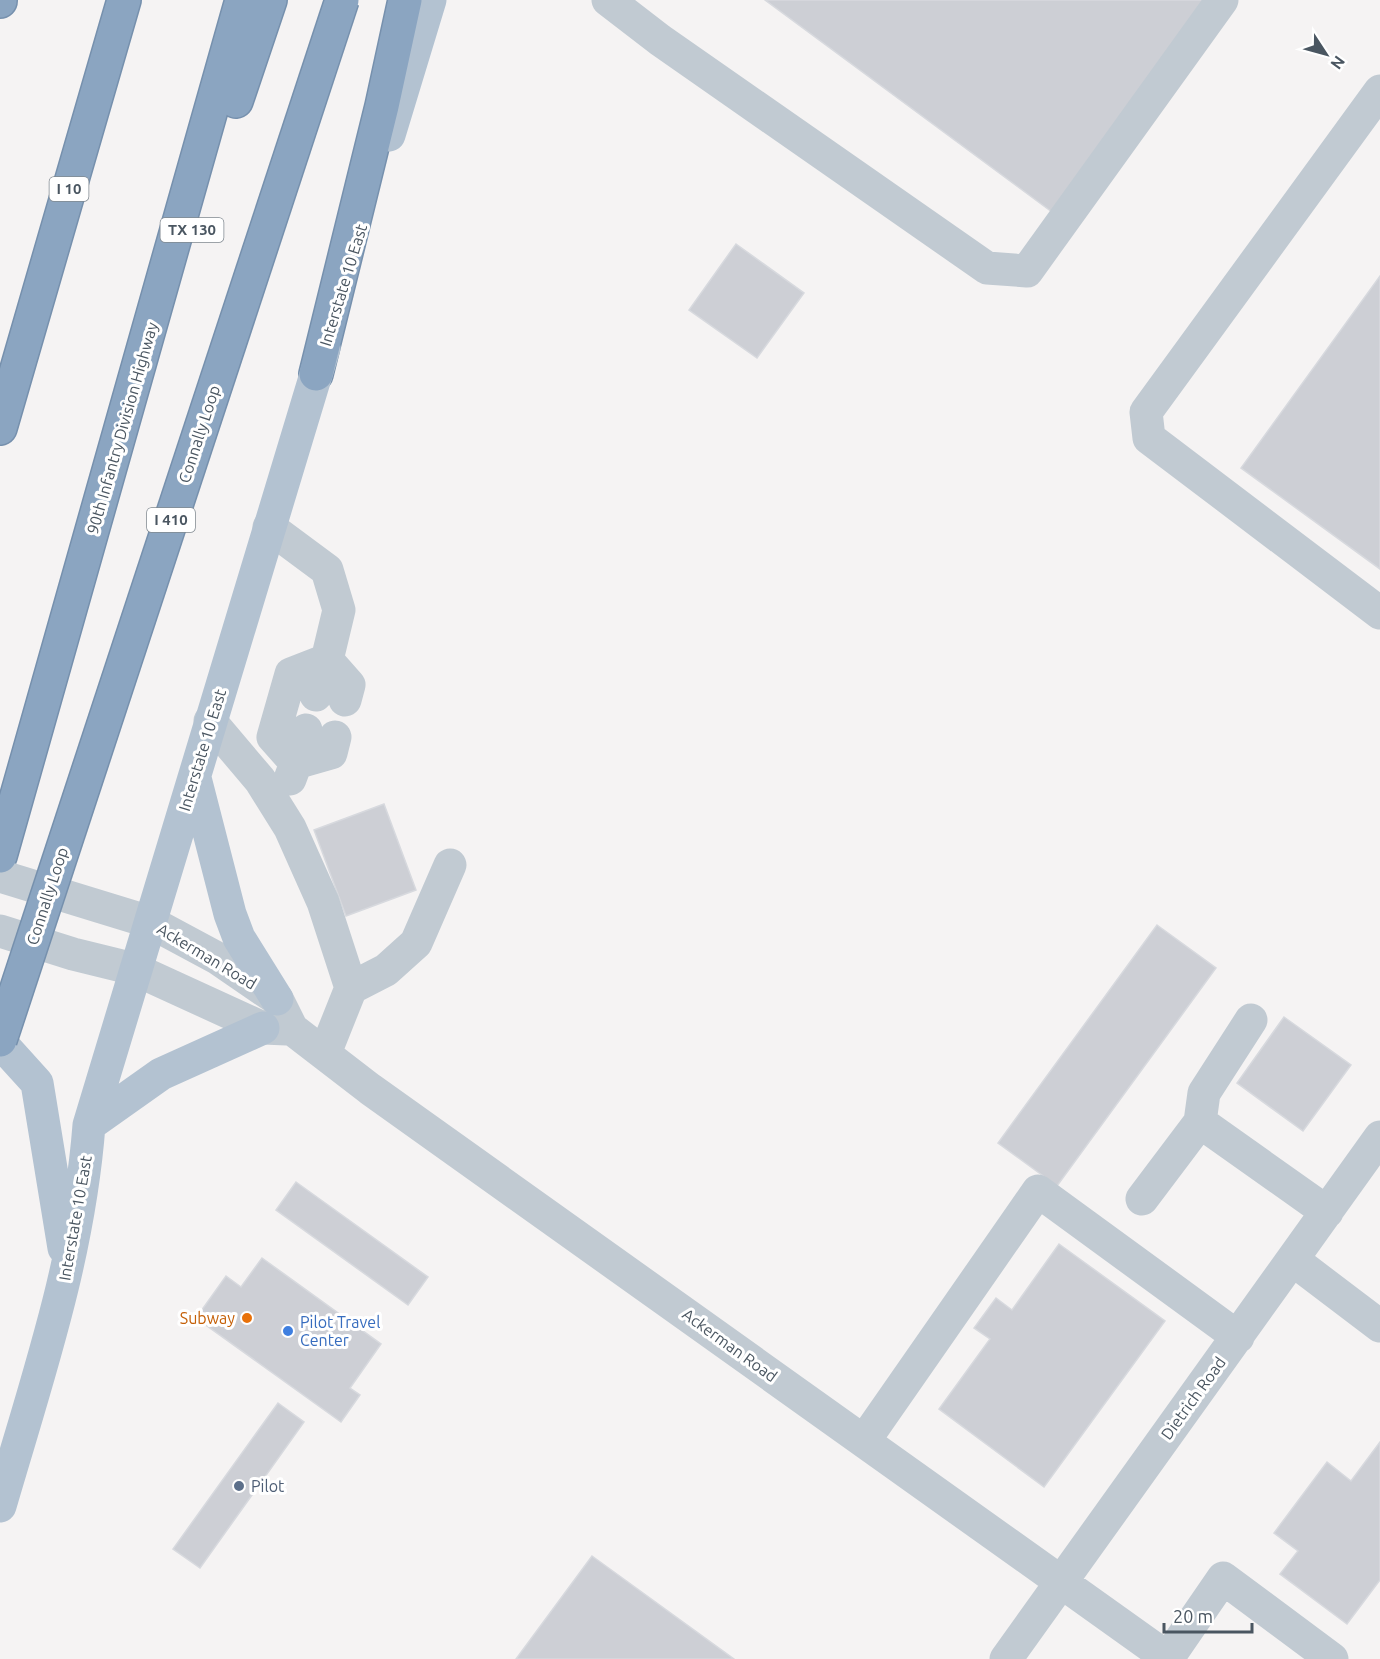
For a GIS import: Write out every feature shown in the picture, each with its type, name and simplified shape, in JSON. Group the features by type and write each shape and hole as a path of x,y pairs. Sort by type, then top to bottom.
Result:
{"highway":[{"path":"14,378 100,0"},
{"name":"I 10","path":"0,428 124,0"},
{"name":"90th Infantry Division Highway","path":"0,856 17,804 242,0"},
{"name":"TX 130","path":"113,461 270,0"},
{"name":"Connally Loop","path":"0,1041 342,0"},
{"path":"316,374 382,106 405,0"}],"main road":[{"name":"Interstate 10 East","path":"0,1506 68,1273 85,1177 88,1125 430,0"},
{"path":"194,774 230,914 239,938 277,999"},
{"path":"88,1125 161,1074 278,1029"},
{"path":"0,1041 37,1083 68,1273"}],"street":[{"path":"608,0 660,40 987,268 1027,271 1222,0"},
{"path":"1380,91 1146,412 1149,438 1380,613"},
{"path":"269,527 327,570 339,610 327,660"},
{"path":"327,660 349,685 331,698"},
{"path":"296,763 273,737 291,674 327,660"},
{"path":"210,721 260,780 290,828 323,902 351,987 325,1053"},
{"path":"296,763 331,753 321,734"},
{"path":"277,808 296,763"},
{"path":"351,987 386,970 416,943 450,865"},
{"name":"Ackerman Road","path":"0,876 150,922 217,958 277,999 278,1029"},
{"name":"Ackerman Road","path":"0,931 72,954 134,969 278,1029 325,1053 370,1089 1168,1659"},
{"path":"1142,1199 1200,1122 1204,1093 1251,1020"},
{"path":"1200,1122 1327,1212"},
{"name":"Dietrich Road","path":"1006,1659 1380,1137"},
{"path":"864,1441 1038,1191 1238,1337"},
{"path":"1293,1260 1380,1326"},
{"path":"1168,1659 1222,1578 1332,1659"}],"building":[{"path":"765,0 1208,0 1052,212"},
{"path":"736,244 804,293 757,358 689,310"},
{"path":"1380,276 1380,569 1241,468"},
{"path":"384,804 416,890 346,916 314,830"},
{"path":"1157,925 1216,968 1057,1186 998,1143"},
{"path":"1284,1017 1351,1065 1303,1131 1237,1083"},
{"path":"296,1182 428,1277 408,1305 276,1210"},
{"path":"1059,1244 1165,1321 1044,1487 939,1409 990,1339 974,1328 996,1298 1012,1310"},
{"name":"Pilot Travel Center","path":"262,1258 381,1344 350,1388 360,1395 341,1422 196,1318 226,1276 241,1287"},
{"name":"Pilot","path":"278,1403 304,1422 200,1568 173,1549"},
{"path":"1380,1442 1380,1580 1347,1624 1280,1574 1298,1551 1274,1533 1327,1462 1351,1481"},
{"path":"592,1556 734,1659 516,1659"}],"place":[{"name":"Subway","path":"247,1318"},
{"name":"Pilot Travel Center","path":"288,1331"},
{"name":"Pilot","path":"239,1486"}]}
